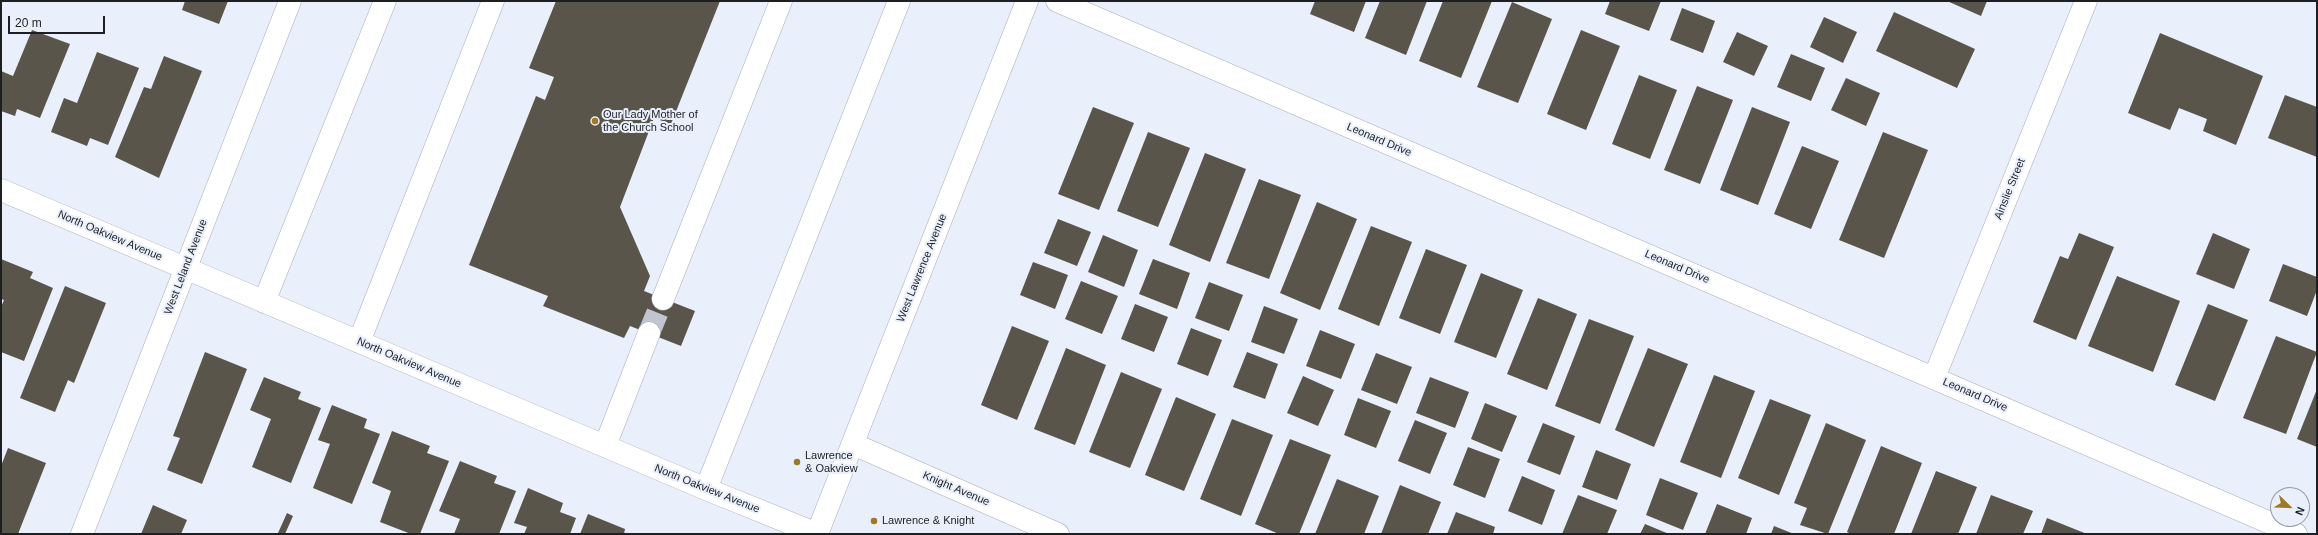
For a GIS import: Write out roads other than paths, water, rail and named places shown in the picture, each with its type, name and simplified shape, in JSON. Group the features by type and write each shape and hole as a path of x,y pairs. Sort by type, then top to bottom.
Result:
{"street":[{"name":"West Leland Avenue","path":"82,534 290,1"},
{"path":"264,302 385,1"},
{"path":"359,342 494,1"},
{"path":"663,299 781,1"},
{"path":"706,489 898,1"},
{"name":"West Lawrence Avenue","path":"817,534 1027,1"},
{"name":"Leonard Drive","path":"1057,1 2296,534"},
{"name":"Ainslie Street","path":"1934,378 2086,1"},
{"name":"North Oakview Avenue","path":"1,190 706,489 817,534"},
{"path":"605,446 649,333"},
{"name":"Knight Avenue","path":"853,444 1058,534"}],"tunnel":[{"path":"649,333 663,299"}],"place":[{"name":"Our Lady Mother of the Church School","path":"595,121"},
{"name":"Lawrence & Oakview","path":"797,462"},
{"name":"Lawrence & Knight","path":"874,521"}]}
